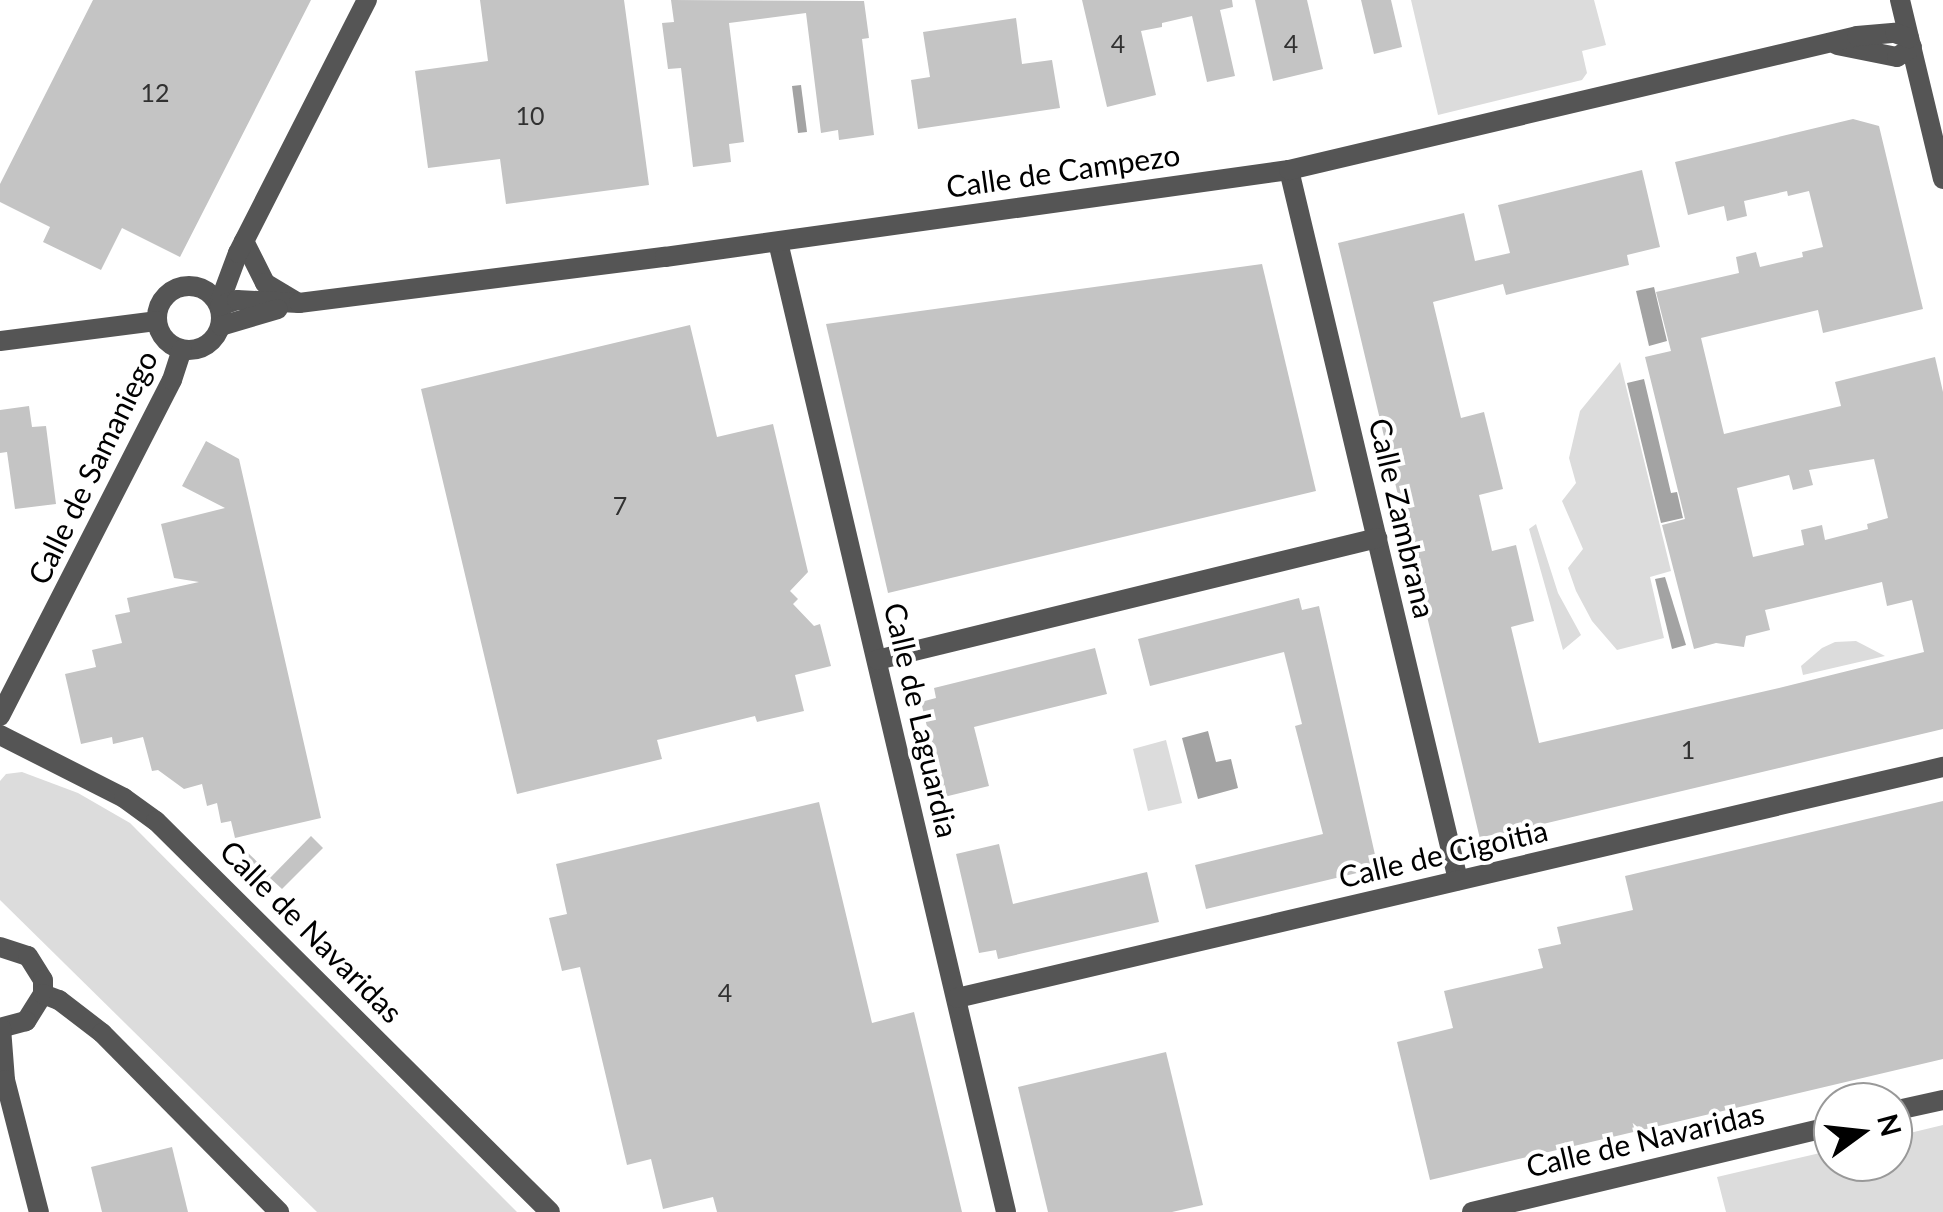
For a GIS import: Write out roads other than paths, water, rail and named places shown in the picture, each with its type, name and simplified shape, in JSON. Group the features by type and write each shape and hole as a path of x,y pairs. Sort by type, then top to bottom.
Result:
{"street":[{"path":"216,306 194,285 167,294 156,321 163,338 182,350 208,345 216,306 241,247 367,0"},
{"path":"1900,0 1943,179"},
{"name":"Calle de Campezo","path":"216,306 299,303 778,242 1290,170 1825,43 1881,34 1910,42"},
{"name":"Calle Zambrana","path":"1290,170 1458,880"},
{"name":"Calle de Laguardia","path":"778,242 1006,1212"},
{"path":"241,247 265,282 299,303"},
{"path":"0,342 156,321"},
{"name":"Calle de Samaniego","path":"0,716 172,380 182,350"},
{"path":"876,660 1377,538"},
{"name":"Calle de Navaridas","path":"0,735 124,798 156,821 550,1212"},
{"name":"Calle de Cigoitia","path":"956,998 1943,767"},
{"path":"1,946 28,956 42,980 43,994 26,1021 0,1028 5,1080 39,1212"},
{"path":"43,994 58,1000 102,1032 278,1212"},
{"path":"1913,1107 1943,1100"},
{"name":"Calle de Navaridas","path":"1472,1212 1530,1205 1813,1131"}]}
